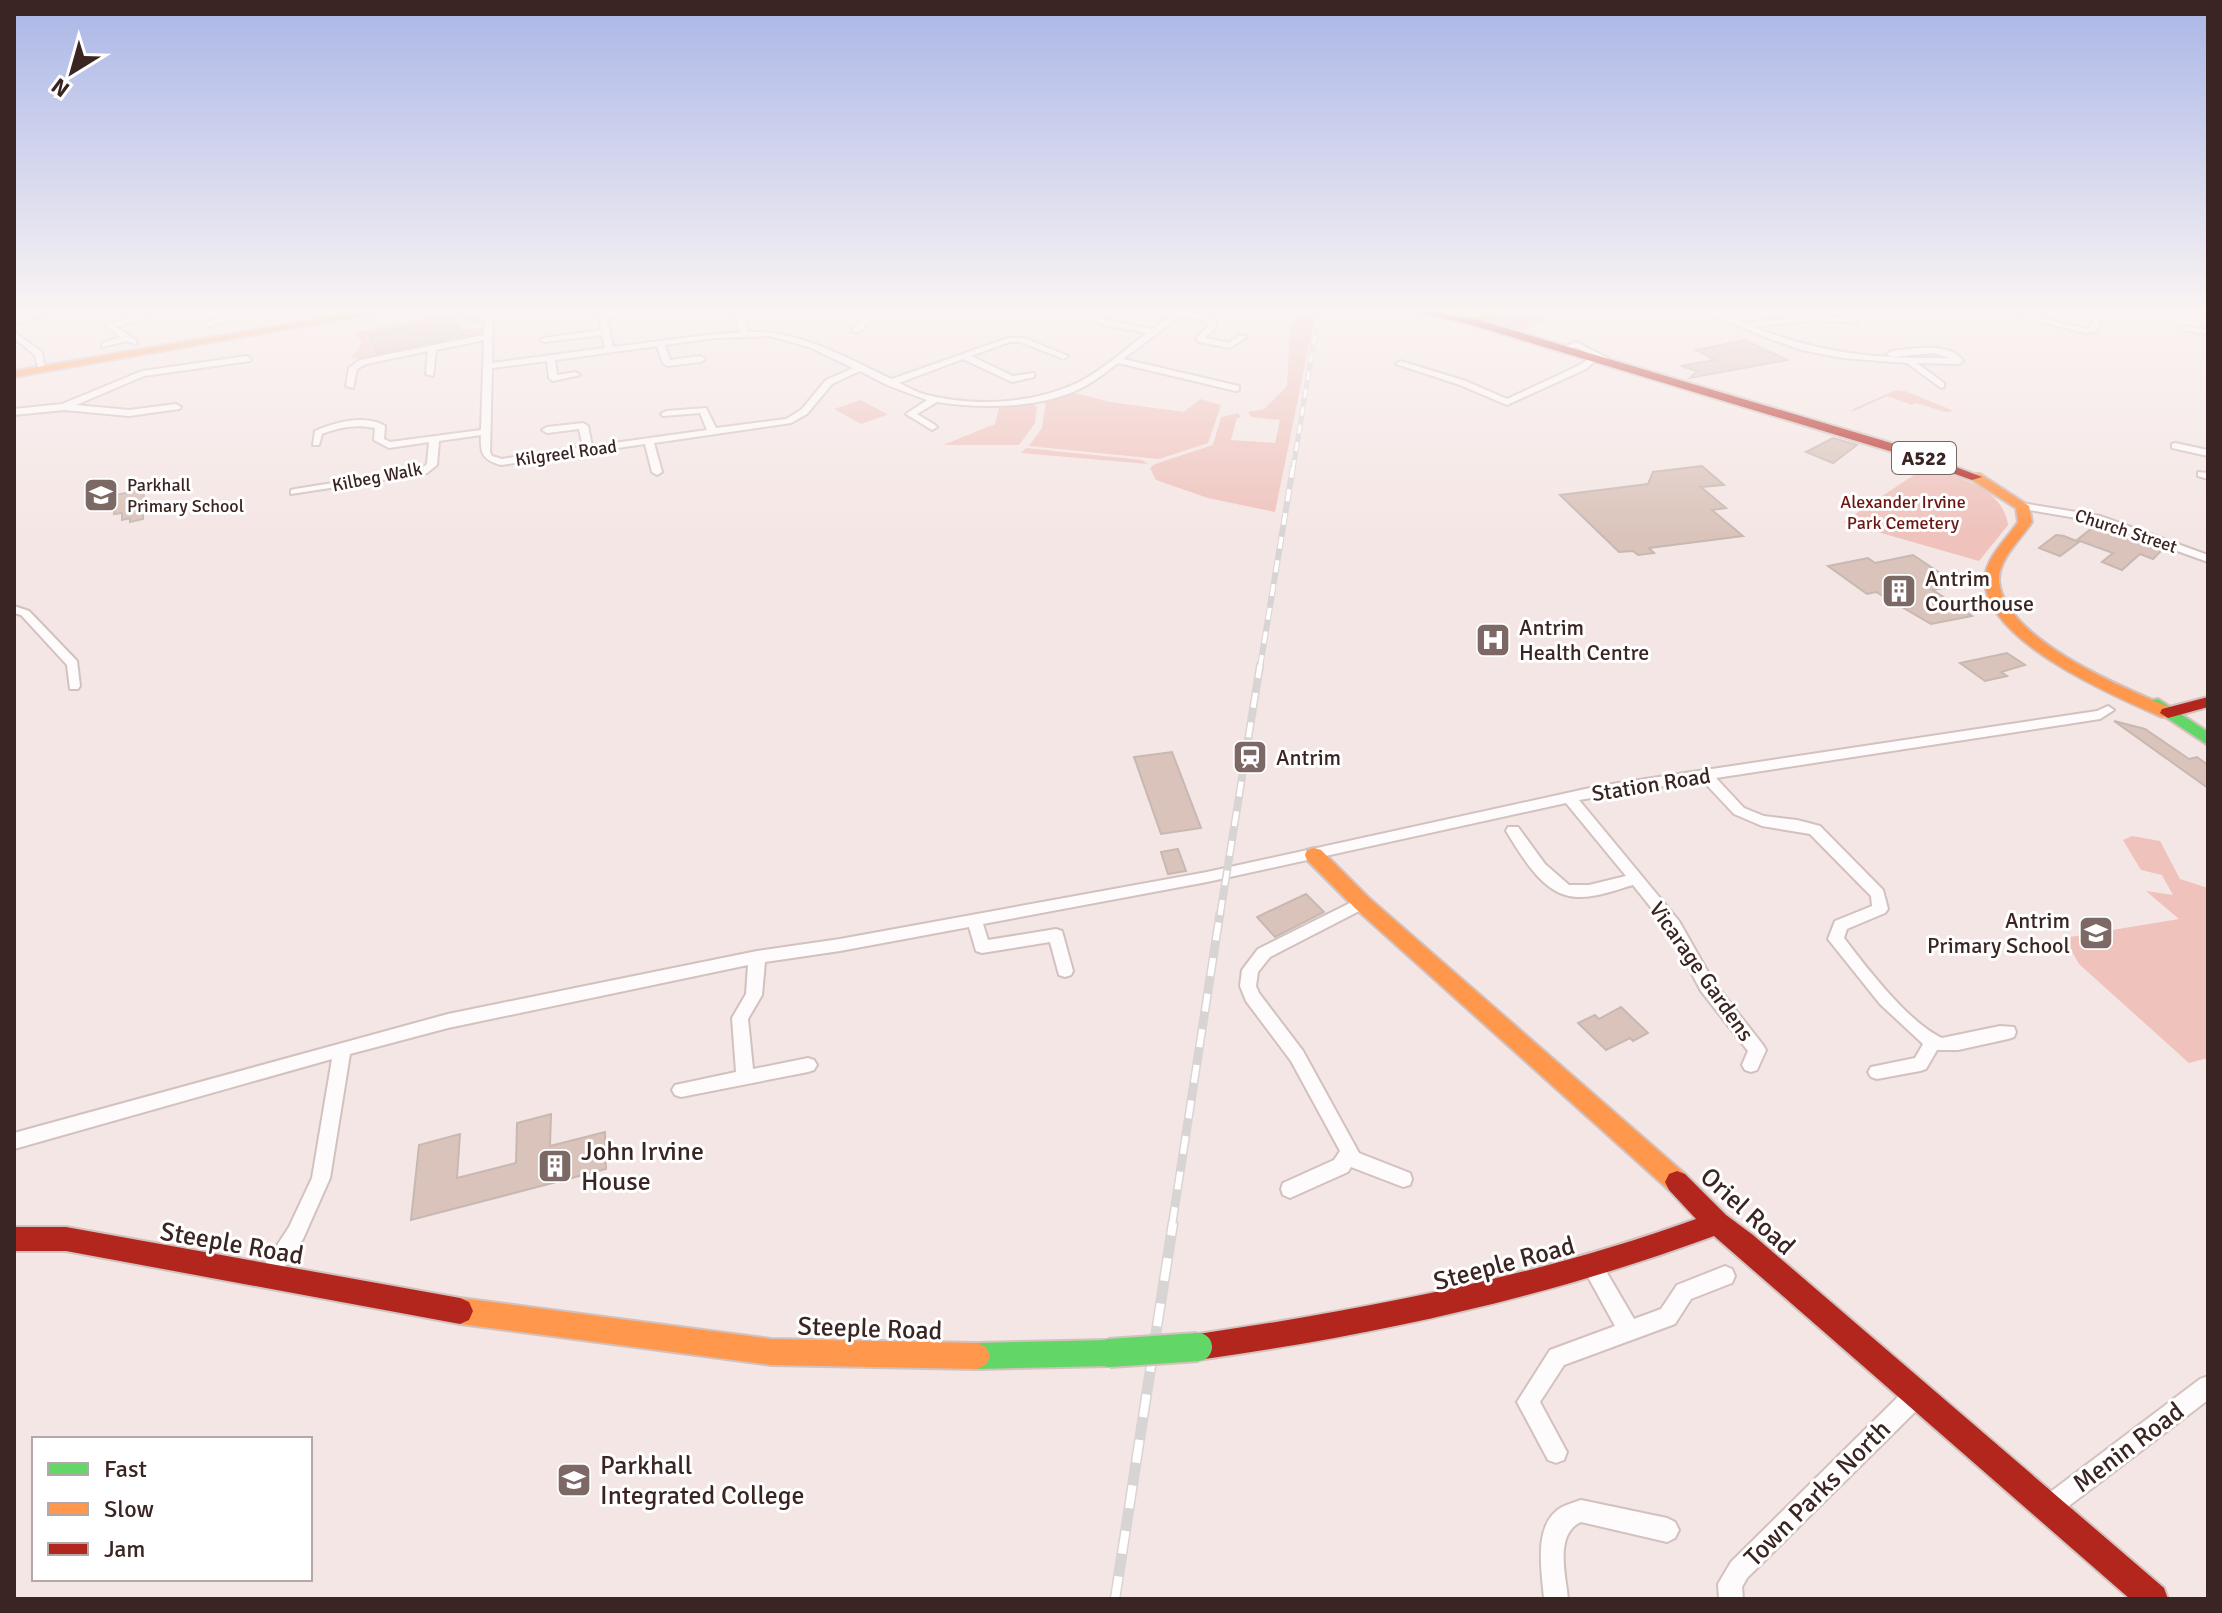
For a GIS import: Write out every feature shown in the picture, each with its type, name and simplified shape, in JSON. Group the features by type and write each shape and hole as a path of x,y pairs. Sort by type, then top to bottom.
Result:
{"street":[{"path":"64,407 114,385"},
{"path":"316,443 318,433 325,430 370,423 380,426 379,440 385,444 485,432 489,385"},
{"name":"Kilgreel Road","path":"485,432 486,455 501,462 588,451 796,418 826,385"},
{"path":"896,385 934,400 989,404 1041,398 1079,385"},
{"path":"1224,385 1236,388"},
{"path":"1468,385 1507,402 1543,385"},
{"name":"Church Street","path":"1686,385 1970,474 1993,485 2022,506 2092,517 2208,559"},
{"path":"932,427 911,414 934,400"},
{"path":"14,412 64,407 129,413 176,407"},
{"path":"666,414 703,410 713,432"},
{"path":"547,430 582,426 588,451"},
{"name":"Kilbeg Walk","path":"295,492 424,471 432,465 434,440"},
{"path":"649,441 657,472"},
{"path":"2175,446 2208,453"},
{"path":"2022,506 2025,522 1997,558 1993,571 1993,595 1997,604 2026,633 2077,666 2118,691 2168,713 2208,740"},
{"path":"14,609 25,613 73,664 74,686"},
{"path":"2168,713 2208,702"},
{"name":"Station Road","path":"974,919 1197,879 1570,798 2100,715 2108,710"},
{"path":"1705,775 1739,811 1762,821 1815,830 1878,894 1880,909 1840,925 1836,939 1920,1036 1942,1045 1994,1032 2008,1032"},
{"name":"Vicarage Gardens","path":"1570,798 1679,933 1707,986 1757,1050 1751,1065"},
{"name":"Vicarage Gardens","path":"1513,831 1555,884 1566,890 1579,892 1636,879"},
{"name":"Oriel Road","path":"1314,855 1362,903 1683,1188 1717,1223 2153,1599"},
{"path":"1349,1158 1348,1144 1297,1056 1252,996 1248,979 1253,964 1264,953 1362,903"},
{"path":"14,1141 342,1049 476,1015 757,957 840,945 974,919 982,947 1056,935 1065,971"},
{"path":"745,1077 740,1018 754,995 757,957"},
{"path":"1877,1072 1920,1064 1932,1043"},
{"path":"267,1276 296,1233 321,1178 342,1049"},
{"path":"681,1090 808,1065"},
{"path":"1349,1158 1403,1179"},
{"path":"1290,1189 1332,1172 1349,1158"},
{"name":"Steeple Road","path":"14,1239 66,1239 494,1317 771,1352 936,1357 1109,1353 1198,1347 1308,1332 1432,1309 1592,1266 1717,1223"},
{"path":"1592,1266 1630,1331"},
{"path":"1556,1452 1528,1402 1552,1361 1668,1317 1684,1292 1725,1276"},
{"name":"Menin Road","path":"2048,1508 2208,1387"},
{"name":"Town Parks North","path":"1731,1599 1730,1584 1739,1570 1917,1394"},
{"path":"1556,1599 1552,1551 1554,1535 1561,1521 1570,1513 1581,1511 1667,1530"}],"green space":[{"path":"1301,385 1275,512 1208,498 1156,480 1150,468 1155,464 1213,445 1221,417 1238,413 1241,418 1237,418 1231,440 1275,443 1280,420 1251,417 1248,412 1264,409 1287,386"},
{"path":"1896,390 1954,411 1945,412 1916,403 1912,405 1887,396 1852,412"},
{"path":"1075,393 1110,402 1184,412 1200,399 1221,405 1208,443 1159,459 1029,446 1042,428 1046,402"},
{"path":"861,400 887,415 861,424 834,409"},
{"path":"1032,404 1037,407 1035,423 1019,445 943,445 995,424 999,408"},
{"path":"1026,448 1142,460 1148,464 1021,453"},
{"name":"Alexander Irvine Park Cemetery","path":"1926,467 1988,492 2004,512 2008,525 1979,561 1843,522"},
{"path":"2132,836 2160,841 2180,879 2208,888 2208,1058 2189,1063 2079,964 2064,938 2179,919 2146,891 2173,895 2162,875 2141,870 2123,840"}],"building":[{"path":"1833,438 1857,445 1833,463 1806,452"},
{"path":"1702,466 1724,485 1701,487 1726,508 1712,510 1743,536 1649,548 1654,553 1638,555 1633,551 1619,552 1560,495 1648,484 1653,472"},
{"path":"144,489 143,519 130,522 130,518 122,520 122,513 114,514 116,495"},
{"path":"2096,525 2163,549 2153,559 2140,554 2122,570 2102,562 2113,553 2077,540"},
{"path":"2056,535 2079,542 2060,556 2039,548"},
{"name":"Antrim Courthouse","path":"1913,555 1958,585 1933,590 1972,616 1931,624 1876,592 1867,594 1828,566 1868,558 1875,563"},
{"path":"2007,653 2025,665 2001,672 2007,676 1985,681 1960,663"},
{"path":"2114,721 2145,729 2189,759 2197,757 2208,765 2208,788"},
{"path":"1172,752 1201,828 1161,834 1134,757"},
{"path":"1178,849 1186,871 1168,874 1161,852"},
{"path":"1306,894 1324,912 1275,937 1257,917"},
{"path":"1621,1007 1648,1033 1606,1050 1578,1023 1595,1015 1599,1019"},
{"name":"John Irvine House","path":"551,1114 550,1146 605,1132 606,1169 411,1220 419,1145 460,1134 457,1178 516,1163 517,1123"}],"railway":[{"path":"1293,469 1307,385"},
{"path":"1260,667 1293,467"},
{"path":"1220,915 1260,665"},
{"path":"1172,1225 1220,913"},
{"path":"1115,1599 1173,1223"}],"traffic: fast":[{"path":"2158,704 2208,740"},
{"path":"1109,1353 1198,1347"},
{"path":"977,1356 1109,1353"}],"traffic: slow":[{"path":"1976,477 2022,506 2025,522 2000,556 1992,580 1997,601 2012,622 2062,661 2168,713"},
{"path":"1314,855 1362,903 1677,1182"},
{"path":"460,1311 771,1352 977,1356"}],"traffic: jam":[{"path":"1685,385 1897,449 1976,477"},
{"path":"2168,713 2208,702"},
{"path":"1677,1182 1717,1223 1744,1243 2153,1599"},
{"path":"1198,1347 1331,1327 1461,1300 1590,1266 1717,1223"},
{"path":"14,1239 66,1239 460,1311"}],"place":[{"name":"Parkhall Primary School","path":"101,495"},
{"name":"Antrim Courthouse","path":"1899,591"},
{"name":"Antrim Health Centre","path":"1493,640"},
{"name":"Antrim","path":"1250,757"},
{"name":"Antrim Primary School","path":"2096,933"},
{"name":"John Irvine House","path":"555,1166"},
{"name":"Parkhall Integrated College","path":"574,1480"}]}
